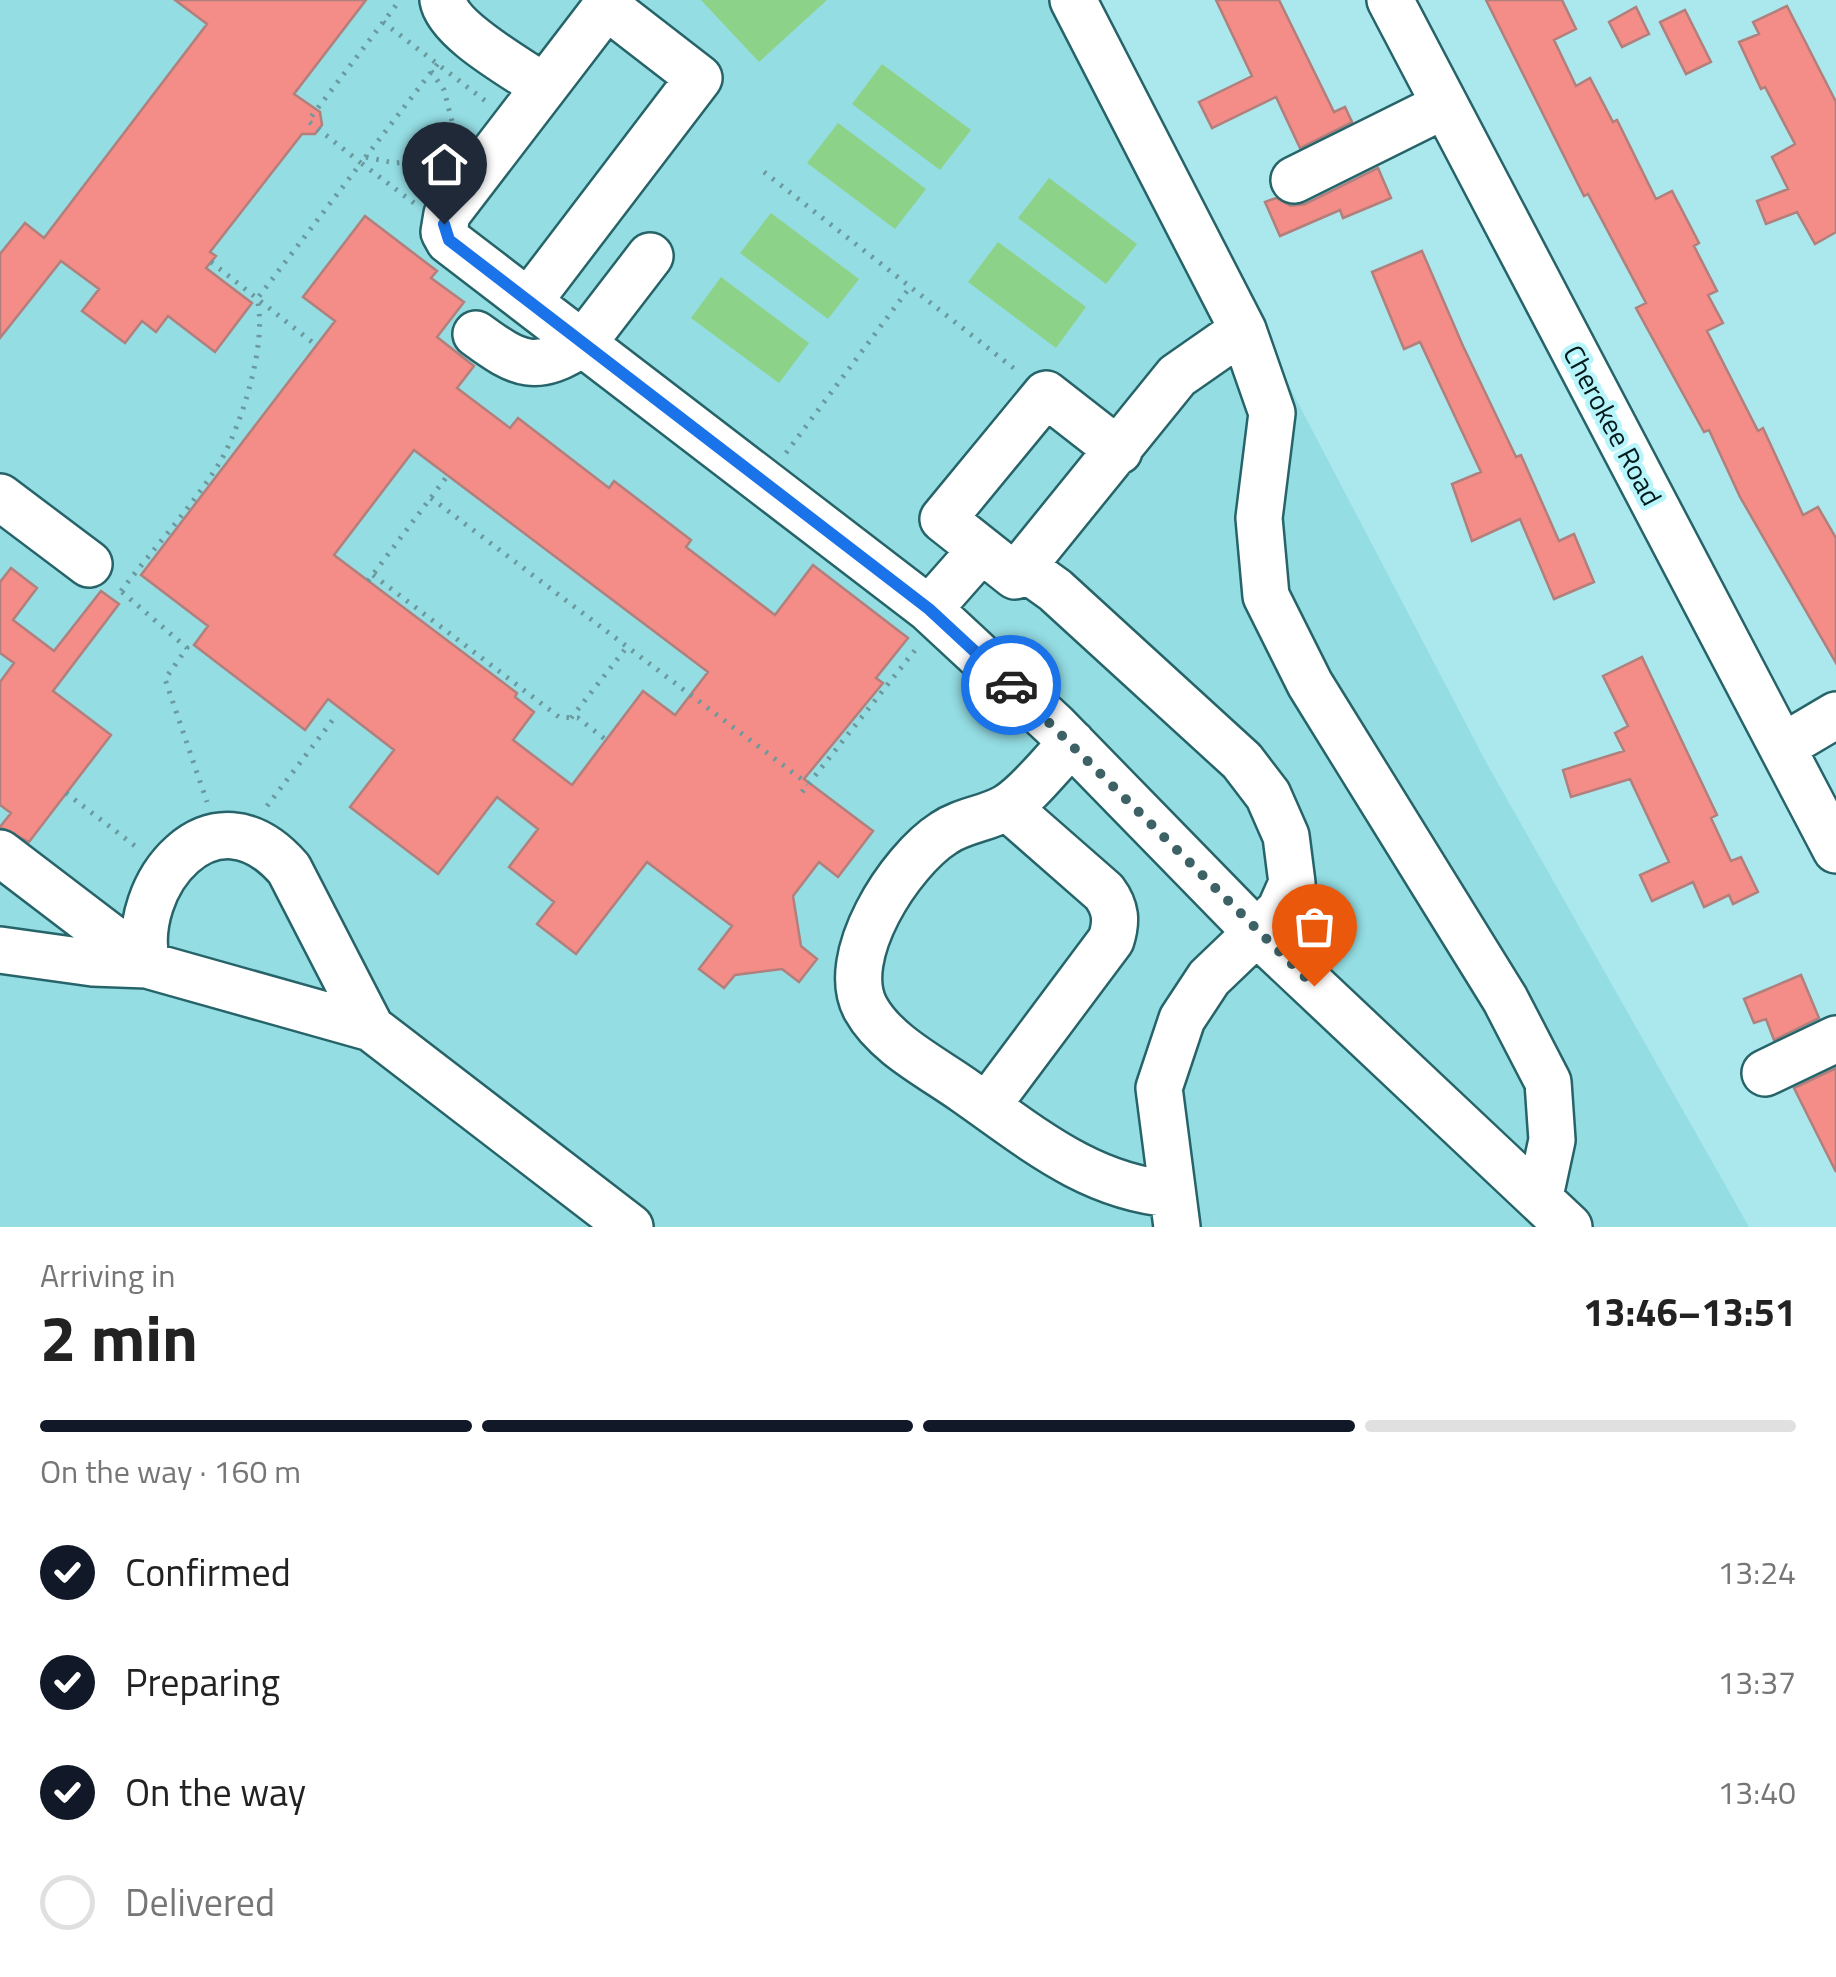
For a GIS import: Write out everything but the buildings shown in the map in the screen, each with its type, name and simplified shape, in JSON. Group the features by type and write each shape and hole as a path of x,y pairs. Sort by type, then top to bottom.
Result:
{"street":[{"path":"1073,0 1243,330 1272,413 1259,518 1266,596 1310,684 1486,968 1548,1082 1555,1212"},
{"name":"Cherokee Road","path":"1390,0 1836,850"},
{"path":"529,301 699,78 608,3 447,214 444,224 449,240 934,614 1072,743 1257,933 1555,1212"},
{"path":"426,7 445,14 544,87"},
{"path":"1294,180 1445,104"},
{"path":"476,334 510,359 524,364 554,358 584,342 650,256"},
{"path":"1119,450 1046,394 943,519 1015,576 1119,450 1177,376 1243,330"},
{"path":"0,497 105,577"},
{"path":"934,614 982,550"},
{"path":"1023,567 1055,590 1242,761 1268,796 1286,836 1292,883 1280,910 1210,978 1182,1019 1164,1069 1159,1088 1175,1211"},
{"path":"1782,747 1836,715"},
{"path":"1072,743 1007,807 959,825 929,845 881,908 866,936 859,963 862,998 867,1010 895,1040 1063,1161 1175,1211"},
{"path":"987,1106 1111,940 1116,927 1113,906 1104,892 1007,807"},
{"path":"147,965 144,923 169,872 194,845 231,834 276,854 289,869 371,1028"},
{"path":"0,853 147,965"},
{"path":"0,950 93,963 147,965 371,1028 630,1227"},
{"path":"1765,1074 1836,1039"}],"path":[{"path":"423,210 308,121 398,2 426,7"},
{"path":"384,22 500,111"},
{"path":"258,299 444,54"},
{"path":"431,71 449,102 456,143"},
{"path":"363,160 407,164 446,159"},
{"path":"764,172 1046,394"},
{"path":"210,262 317,346"},
{"path":"764,482 910,287"},
{"path":"258,299 262,316 255,364 221,460 105,577 187,648 165,679 231,834 335,717"},
{"path":"448,475 371,578 559,717 578,718 606,740"},
{"path":"431,498 808,784"},
{"path":"802,792 934,614"},
{"path":"572,718 626,647"},
{"path":"66,793 169,872"}],"shaded area":[{"path":"0,0 1087,0 1486,762 1749,1227 0,1227"}],"green space":[{"path":"701,0 827,0 759,62"},
{"path":"882,64 971,130 940,170 852,104"},
{"path":"838,123 926,189 895,229 807,163"},
{"path":"1049,178 1137,244 1106,284 1018,218"},
{"path":"771,213 859,279 828,319 740,253"},
{"path":"998,242 1086,307 1056,348 968,282"},
{"path":"721,277 809,343 779,383 691,318"}],"way so far":[{"path":"1011,685 1314,986"}],"route":[{"path":"444,224 449,240 929,609 1011,685"}]}
